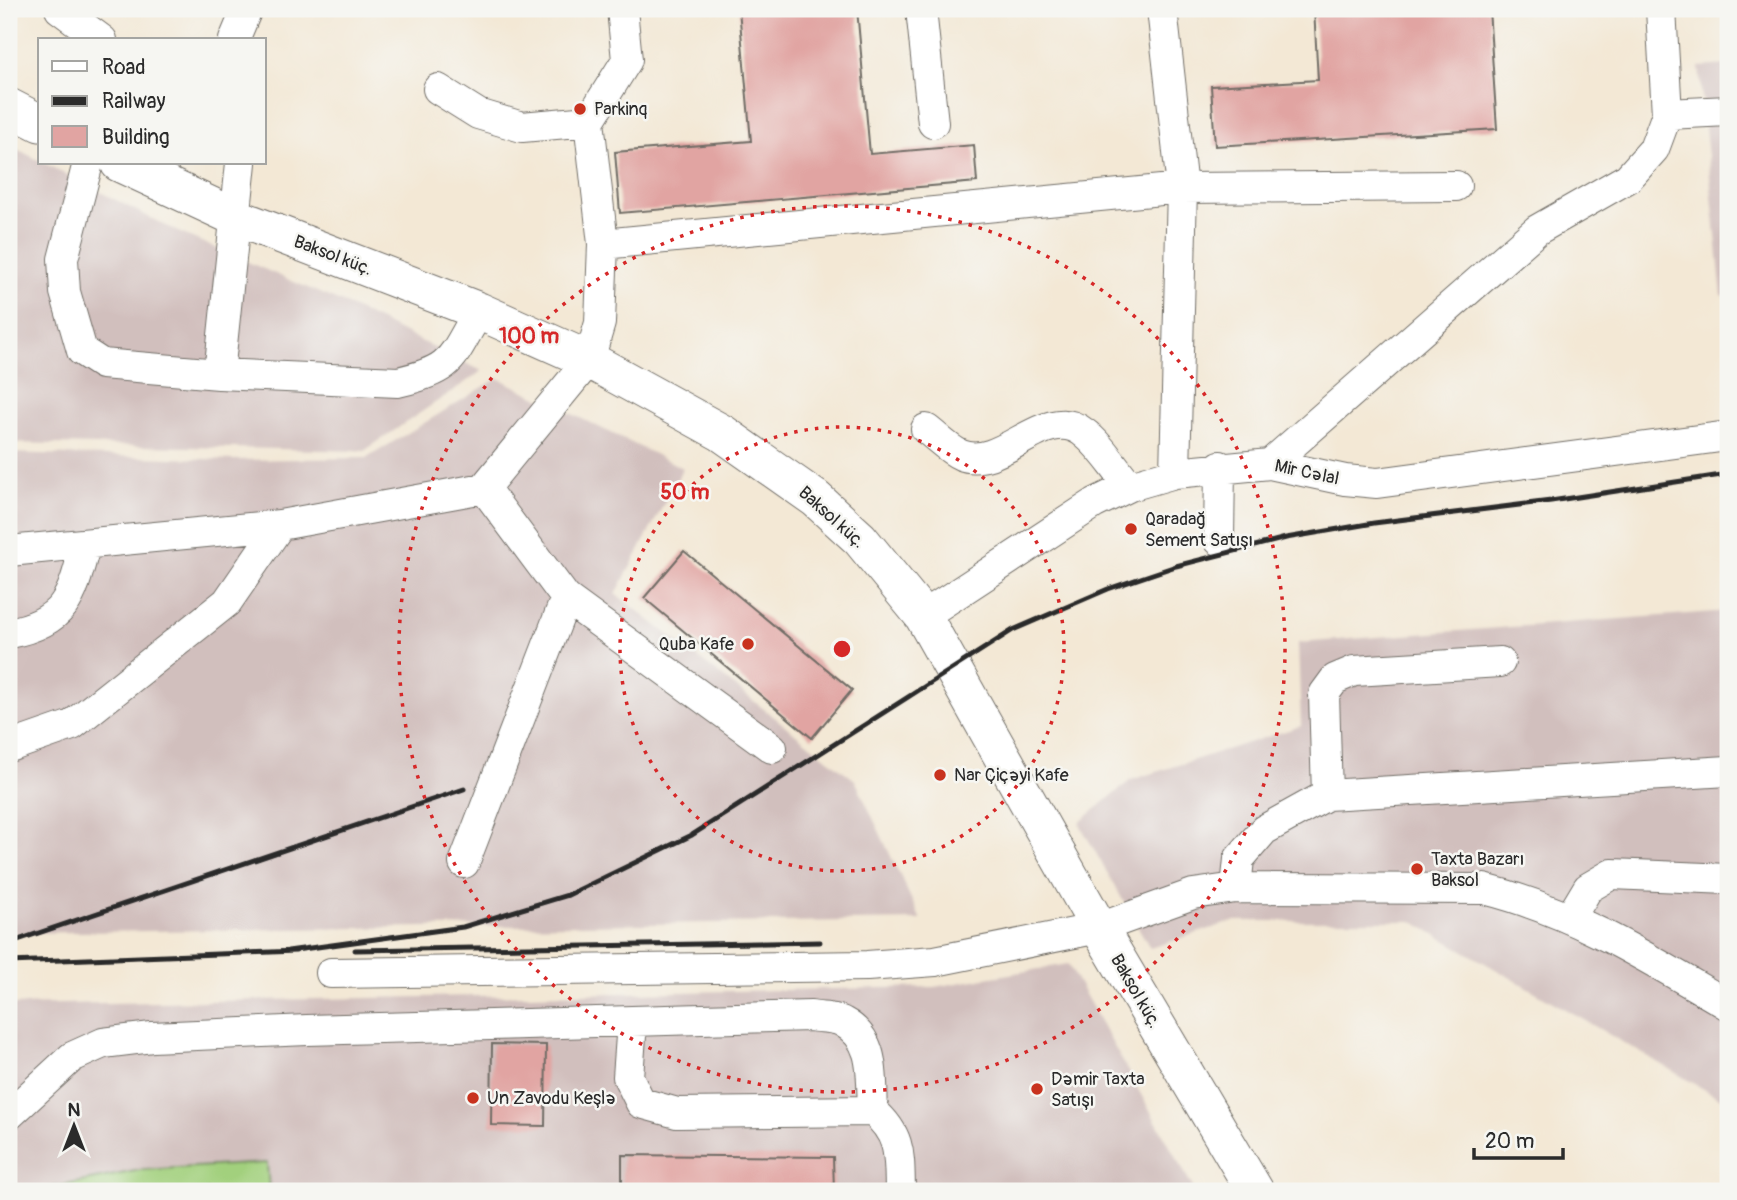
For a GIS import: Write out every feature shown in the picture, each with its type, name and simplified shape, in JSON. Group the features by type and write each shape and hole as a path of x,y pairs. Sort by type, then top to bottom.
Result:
{"main road":[{"path":"9,107 38,122"},
{"name":"Baksol küç.","path":"121,164 235,217 479,311 589,360 722,433 816,499 859,539 923,616 1099,928 1255,1191"}],"street":[{"path":"60,9 99,38"},
{"path":"235,38 247,9"},
{"path":"9,551 85,546 280,524 484,488 589,360 600,323 603,244 589,121 627,60 622,9"},
{"path":"920,9 933,123"},
{"path":"1163,9 1182,188 1175,473"},
{"path":"1270,464 1537,230 1628,178 1654,149 1667,114 1661,9"},
{"path":"438,89 478,114 522,127 589,121"},
{"path":"1667,114 1728,111"},
{"path":"88,164 63,259 65,292 82,351 102,364 219,374 398,382 427,375 447,365 479,311"},
{"path":"219,374 241,164"},
{"path":"603,244 1182,188 1456,186"},
{"path":"926,429 959,455 976,459 994,455 1046,427 1065,425 1083,430 1130,486"},
{"name":"Mir Cəlal","path":"923,616 1095,503 1130,486 1175,473 1270,464 1345,480 1377,483 1728,436"},
{"path":"1219,540 1220,467"},
{"path":"484,488 566,598 772,748"},
{"path":"9,747 72,725 227,602 280,524"},
{"path":"9,633 47,621 72,595 85,546"},
{"path":"464,863 566,598"},
{"path":"1327,795 1324,694 1335,679 1354,671 1500,662"},
{"path":"1236,888 1239,859 1264,830 1327,795 1728,771"},
{"path":"1570,918 1588,888 1612,874 1728,879"},
{"path":"331,973 867,966 935,961 1099,928 1180,898 1236,888 1484,889 1520,898 1627,945 1728,1005"},
{"path":"9,1115 72,1057 103,1043 152,1037 307,1030 811,1016 843,1021 865,1041 870,1053 873,1111"},
{"path":"632,1022 628,1077 641,1103 677,1113 873,1111 890,1126 899,1149 900,1191"}],"shaded area":[{"path":"1728,65 1728,295 1722,296 1699,67"},
{"path":"9,145 38,160 38,164 46,164 176,231 345,304 482,371 364,451 9,443"},
{"path":"498,378 683,468 616,594 855,780 921,920 9,933 9,453 235,460 367,458"},
{"name":"Taxta Bazarı Baksol","path":"1728,611 1728,1103 1412,921 1235,921 1150,948 1079,823 1131,780 1301,726 1298,643"},
{"name":"Un Zavodu Keşlə","path":"1068,964 1195,1191 9,1191 9,1005 934,987"}],"green space":[{"path":"267,1163 269,1191 35,1191 140,1170"}],"building":[{"path":"739,9 857,9 870,154 974,145 977,182 620,213 615,152 751,141"},
{"path":"1314,9 1489,9 1497,129 1215,146 1211,86 1318,80"},
{"name":"Quba Kafe","path":"684,551 852,690 812,738 644,598"},
{"path":"492,1044 546,1045 545,1126 491,1125"},
{"path":"622,1155 833,1157 834,1191 622,1191"}],"railway":[{"path":"288,951 463,927 568,895 692,835 1013,630 1108,589 1176,566 1286,538 1374,523 1551,501 1728,474"},
{"path":"9,943 464,789"},
{"path":"355,950 820,942"},
{"path":"9,962 296,951"}],"place":[{"name":"Parkinq","path":"580,109"},
{"name":"Qaradağ Sement Satışı","path":"1131,529"},
{"name":"Quba Kafe","path":"748,644"},
{"name":"Nar Çiçəyi Kafe","path":"940,775"},
{"name":"Taxta Bazarı Baksol","path":"1417,869"},
{"name":"Dəmir Taxta Satışı","path":"1037,1089"},
{"name":"Un Zavodu Keşlə","path":"473,1098"}]}
